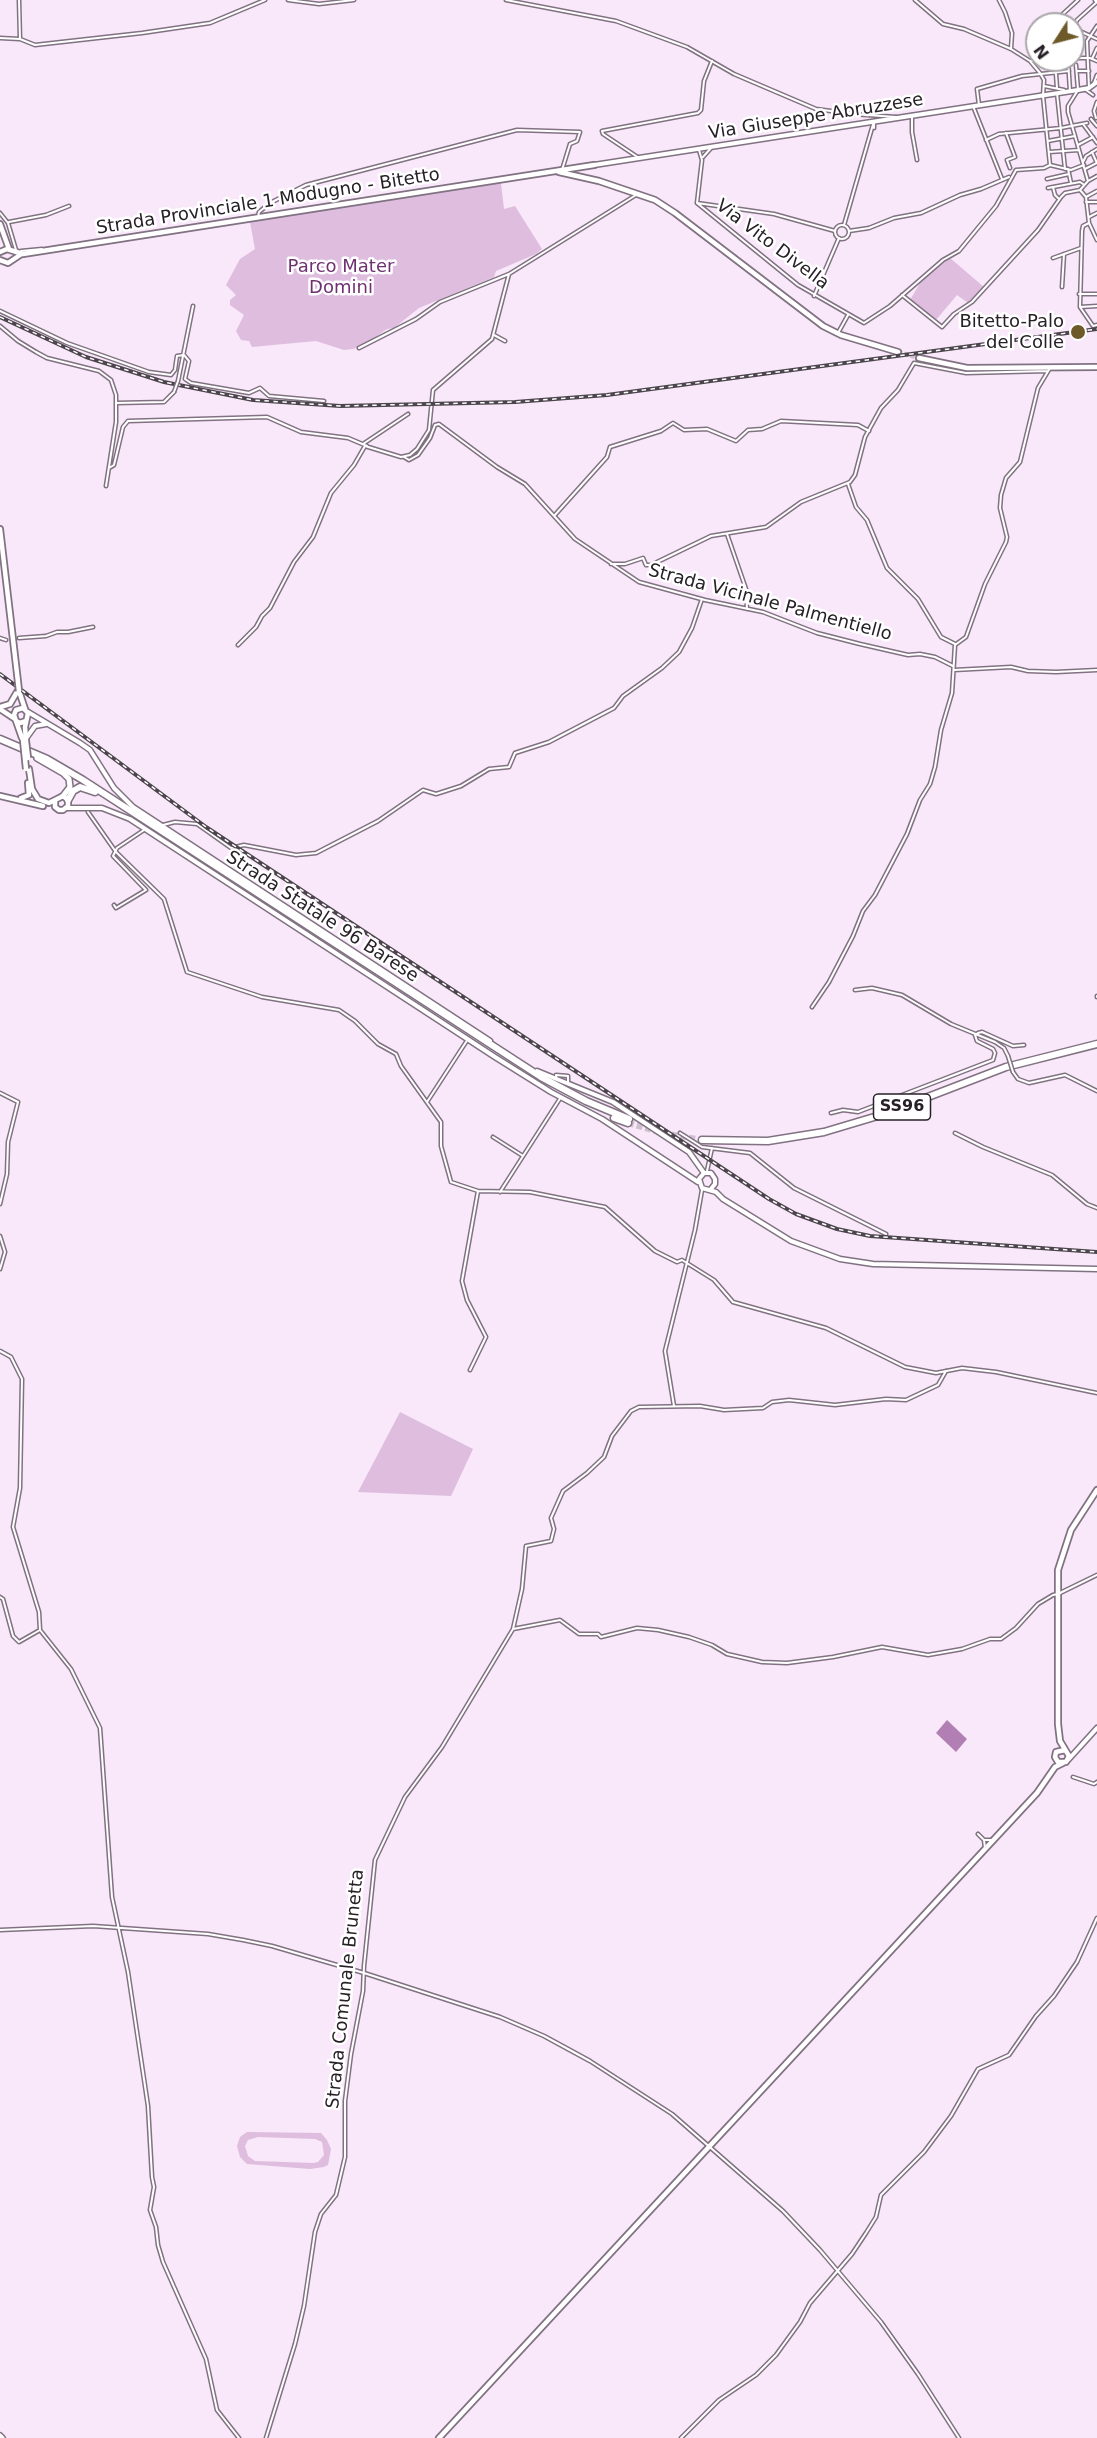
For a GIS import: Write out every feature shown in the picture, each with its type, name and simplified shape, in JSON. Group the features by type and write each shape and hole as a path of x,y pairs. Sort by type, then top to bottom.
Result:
{"highway":[{"name":"Strada Statale 96 Barese","path":"0,740 47,759 83,780 541,1077 629,1121 585,1104 531,1075 99,793 45,761"},
{"path":"66,802 73,791 80,787 99,793"},
{"name":"SS96","path":"703,1138 760,1141 825,1132 880,1115 1006,1066 1097,1042"}],"main road":[{"path":"547,173 588,166"},
{"path":"575,176 576,172 588,166"},
{"path":"588,166 585,174 590,179"},
{"path":"547,173 590,179 638,194 669,209 801,310 838,334 898,352"},
{"name":"Strada Provinciale 1 Modugno - Bitetto","path":"12,253 23,254 547,173"},
{"path":"575,176 626,190"},
{"path":"0,224 12,253 8,263 0,260"},
{"path":"4,237 1,251 12,253"},
{"path":"919,358 963,368 1049,370 1097,367"},
{"path":"0,530 18,692 15,720 24,740 35,797 46,803 66,802"},
{"path":"0,551 17,682"},
{"path":"0,708 10,704 18,692"},
{"path":"18,692 26,710 24,740"},
{"path":"0,708 26,710"},
{"path":"0,708 20,723 27,721"},
{"name":"Strada Statale 96 Barese","path":"0,740 45,761"},
{"path":"0,796 62,810 70,787 69,779 45,761"},
{"path":"18,799 28,797 28,769"},
{"path":"28,787 34,799 43,806"},
{"path":"55,801 56,808"},
{"path":"1065,1762 1057,1761 1056,1754 1059,1570 1062,1553 1071,1530 1097,1490"},
{"path":"439,2438 1045,1784 1055,1767 1065,1762 1069,1756 1060,1741 1058,1724"},
{"path":"1031,1799 1047,1776 1056,1754 1065,1750"}],"street":[{"path":"19,0 20,39"},
{"path":"0,38 20,39 33,45 210,23 265,0"},
{"path":"288,0 319,4 354,0"},
{"path":"506,0 616,21 687,47 734,74 816,109 899,117"},
{"path":"915,0 940,22 964,29 1011,49 1025,58"},
{"path":"999,0 1012,33 1011,49"},
{"path":"1064,12 1078,0"},
{"path":"1085,12 1097,1"},
{"path":"1091,58 1087,40 1097,26"},
{"path":"1085,34 1097,39"},
{"path":"1095,96 1089,70 1091,58 1097,48"},
{"path":"1085,58 1097,61"},
{"path":"639,158 603,134 602,130 698,114 701,110 704,81 712,61"},
{"path":"1085,71 1089,70"},
{"path":"979,105 977,89 1022,76 1056,72 1062,138 1071,183"},
{"path":"1068,92 1069,72"},
{"path":"1077,72 1078,90 1068,106 1068,113 1088,181"},
{"path":"1082,72 1083,76"},
{"path":"1041,73 1050,165"},
{"path":"1091,86 1097,75"},
{"path":"1044,86 1057,91"},
{"name":"Via Giuseppe Abruzzese","path":"588,166 1043,96 1057,91 1068,92 1091,86"},
{"path":"1096,124 1092,119 1097,118 1094,111 1097,102"},
{"path":"973,106 1002,180"},
{"path":"1060,114 1068,113"},
{"path":"912,115 912,132 917,160"},
{"path":"844,225 873,130 875,116"},
{"path":"873,130 889,119"},
{"path":"865,123 873,130"},
{"path":"987,140 1006,133 1072,127 1085,123 1097,143"},
{"path":"258,217 259,212 270,203 306,185 517,130 580,132 577,141 570,144 562,170"},
{"path":"1006,133 1015,157 1007,160 1010,168"},
{"path":"1048,141 1075,136"},
{"path":"1077,145 1093,137"},
{"path":"702,157 715,146"},
{"path":"704,148 697,203 774,214 835,231 839,238"},
{"path":"696,149 702,157"},
{"path":"1084,165 1086,156 1097,149"},
{"path":"1049,152 1079,150"},
{"path":"1092,152 1097,163 1067,169 1050,165 1044,168 1019,168 1011,176 996,206 962,248 943,260 902,295 942,327 954,314 972,302 1024,246 1065,193 1080,190 1088,181 1097,176"},
{"path":"1047,179 1069,174"},
{"path":"849,231 873,227 894,218 921,213 960,195 1011,176"},
{"path":"1048,188 1080,182 1084,185"},
{"path":"1053,187 1059,199"},
{"path":"1080,190 1086,197 1089,223 1097,240"},
{"path":"1086,197 1097,192"},
{"path":"359,348 416,319 440,302 509,274 638,194"},
{"path":"1086,202 1097,202"},
{"name":"Via Vito Divella","path":"697,203 814,296 864,323 902,295"},
{"path":"708,213 706,210 709,205"},
{"path":"8,222 46,214 69,206"},
{"path":"0,213 8,222 16,250 45,250"},
{"path":"1088,217 1097,213"},
{"path":"1089,223 1083,226 1079,294 1080,305 1093,326 1097,325"},
{"path":"835,231 837,227 844,225"},
{"path":"844,225 849,231"},
{"path":"839,238 845,238 849,231"},
{"path":"814,296 839,238"},
{"path":"1053,258 1082,248"},
{"path":"1062,287 1064,254"},
{"path":"109,468 113,467 123,427 128,422 267,417 301,432 345,438 404,457 415,452 429,430 433,390 486,346 494,335 509,274"},
{"path":"1079,294 1097,294"},
{"path":"1080,305 1097,306"},
{"path":"116,403 164,402 174,392 193,306"},
{"path":"0,311 68,343 149,372 171,375 175,370 177,356 184,355"},
{"path":"838,334 848,315"},
{"path":"0,326 36,352 104,373 114,387 116,422 106,486"},
{"path":"494,335 505,341"},
{"path":"184,355 189,361 185,379 191,383 249,393 260,388 269,396 324,401"},
{"path":"610,564 625,564 643,558 646,565 651,565 711,536 768,526 784,512 801,502 848,483 855,475 865,437 881,408 898,390 912,364 966,373 1049,370"},
{"path":"955,644 966,637 985,584 1006,542 1007,537 1000,508 1001,495 1006,478 1020,462 1036,394 1049,370"},
{"path":"238,645 256,627 270,608 294,562 313,537 331,493 365,445 408,414"},
{"path":"554,516 607,457 610,447 661,431 673,423 681,429 707,429 736,441 748,430 762,429 781,421 858,425 869,431"},
{"name":"Strada Vicinale Palmentiello","path":"404,457 409,460 418,455 430,438 435,425 439,424 497,467 525,484 571,536 642,584 774,615 817,633 908,655 931,656 953,668"},
{"path":"848,483 856,507 868,524 887,568 918,599 941,637 955,644"},
{"path":"727,534 746,589 747,609"},
{"path":"162,826 170,823 197,824 226,847 231,848 244,845 272,851 312,854 338,843 400,808 423,790 436,794 457,788 489,769 509,767 515,753 568,734 614,708 623,696 662,668 679,652 692,628 702,599"},
{"path":"19,638 46,636 57,632 93,627"},
{"path":"0,638 6,640"},
{"path":"812,1007 829,982 863,911 875,895 904,840 920,800 930,784 941,730 952,693 955,644"},
{"path":"953,668 1011,667 1028,671 1056,672 1097,670"},
{"path":"26,710 85,746 119,794 133,807 512,1055 555,1080 568,1082 613,1102 689,1152 704,1174 709,1190 791,1241 840,1258 873,1264 1097,1269"},
{"path":"27,721 40,720"},
{"path":"24,740 35,726 50,725"},
{"path":"66,802 75,807 111,810 139,824 468,1039 561,1097 602,1119 692,1177 704,1174 715,1179 709,1190 686,1262 665,1351 674,1407"},
{"path":"88,812 116,852 164,898 187,972 262,996 339,1010 355,1021 378,1044 396,1054 401,1065 441,1122 441,1146 449,1180 478,1191 530,1192 605,1207 655,1251 677,1262 682,1260 714,1280 733,1302 826,1328 905,1367 936,1373 962,1368 996,1372 1097,1393"},
{"path":"167,829 170,823"},
{"path":"139,824 139,833"},
{"path":"114,905 116,908 146,890 114,857 116,852 147,829"},
{"path":"855,990 872,988 897,993 951,1024 1004,1048 1018,1079 1029,1083 1065,1074 1097,1091"},
{"path":"975,1035 982,1032 1013,1046 1024,1045"},
{"path":"831,1113 843,1110 858,1112 993,1060 993,1049 977,1041 975,1035"},
{"path":"427,1102 468,1039"},
{"path":"555,1080 556,1076 565,1075 569,1078 568,1082"},
{"path":"0,1093 18,1102 8,1142 7,1174 0,1204"},
{"path":"500,1192 561,1097"},
{"path":"680,1133 699,1145 750,1154 794,1188 886,1234"},
{"path":"955,1133 983,1148 1052,1175 1087,1204 1097,1208"},
{"path":"493,1137 523,1156"},
{"path":"704,1174 712,1148"},
{"path":"470,1370 486,1337 467,1300 462,1281 478,1191"},
{"path":"0,1236 5,1252 0,1269"},
{"path":"0,1351 11,1357 22,1379 20,1488 12,1527 39,1612 40,1630 71,1670 100,1728 112,1897 119,1927 148,2106 154,2187 150,2213 156,2227 163,2262 206,2359 217,2410 239,2438"},
{"name":"Strada Comunale Brunetta","path":"266,2438 296,2344 315,2232 321,2214 336,2195 345,2157 345,2101 363,1991 375,1860 405,1797 442,1747 513,1629 522,1589 526,1546 551,1541 554,1529 551,1518 563,1491 604,1457 612,1436 631,1411 639,1407 700,1406 724,1410 762,1408 772,1402 789,1400 835,1405 886,1399 906,1400 938,1385 946,1371"},
{"path":"513,1629 560,1620 579,1635 597,1634 601,1637 637,1628 658,1630 689,1636 727,1654 762,1662 787,1663 882,1647 928,1655 954,1651 990,1639 1000,1640 1016,1628 1038,1604 1097,1575"},
{"path":"0,1597 3,1599 13,1636 19,1642 40,1630"},
{"path":"1065,1762 1097,1728"},
{"path":"1065,1750 1073,1751 1083,1744"},
{"path":"1073,1777 1094,1784 1097,1782"},
{"path":"978,1834 984,1840 984,1850"},
{"path":"984,1840 994,1839"},
{"path":"681,2438 720,2400 756,2375 776,2355 800,2322 810,2303 852,2254 876,2217 881,2195 924,2152 951,2116 978,2069 1009,2055 1036,2016 1054,1996 1077,1962 1097,1918"},
{"path":"0,1930 79,1926 119,1927 208,1934 243,1940 272,1946 364,1973 500,2017 544,2036 590,2061 672,2114 783,2211 881,2322 959,2438"}],"green space":[{"name":"Parco Mater Domini","path":"501,183 504,209 515,206 542,249 536,254 496,271 494,277 419,308 394,328 387,329 364,345 353,349 344,350 316,341 252,347 249,341 241,340 236,331 244,315 230,305 230,300 236,295 226,285 240,259 255,249 250,222"},
{"path":"950,258 984,287 968,303 957,295 936,320 910,300 923,278"},
{"path":"400,1412 473,1449 451,1496 358,1492"},
{"path":"247,2132 321,2133 331,2149 328,2165 310,2169 247,2164 240,2157 237,2146 240,2137","holes":["258,2137 315,2139 322,2142 324,2155 314,2163 255,2161 248,2156 245,2146 248,2140"]}],"shaded area":[{"path":"947,1720 967,1739 956,1752 936,1733"}],"tunnel":[{"path":"898,352 919,358"},
{"path":"6,640 19,638"},
{"path":"629,1119 649,1125"},
{"path":"628,1123 659,1132 702,1140"}],"railway":[{"path":"0,317 86,357 164,382 253,400 340,406 515,402 607,395 1097,329"},
{"path":"0,674 206,827 769,1199 796,1214 837,1229 870,1236 1097,1252"}],"place":[{"name":"Bitetto-Palo del Colle","path":"1078,332"}]}
